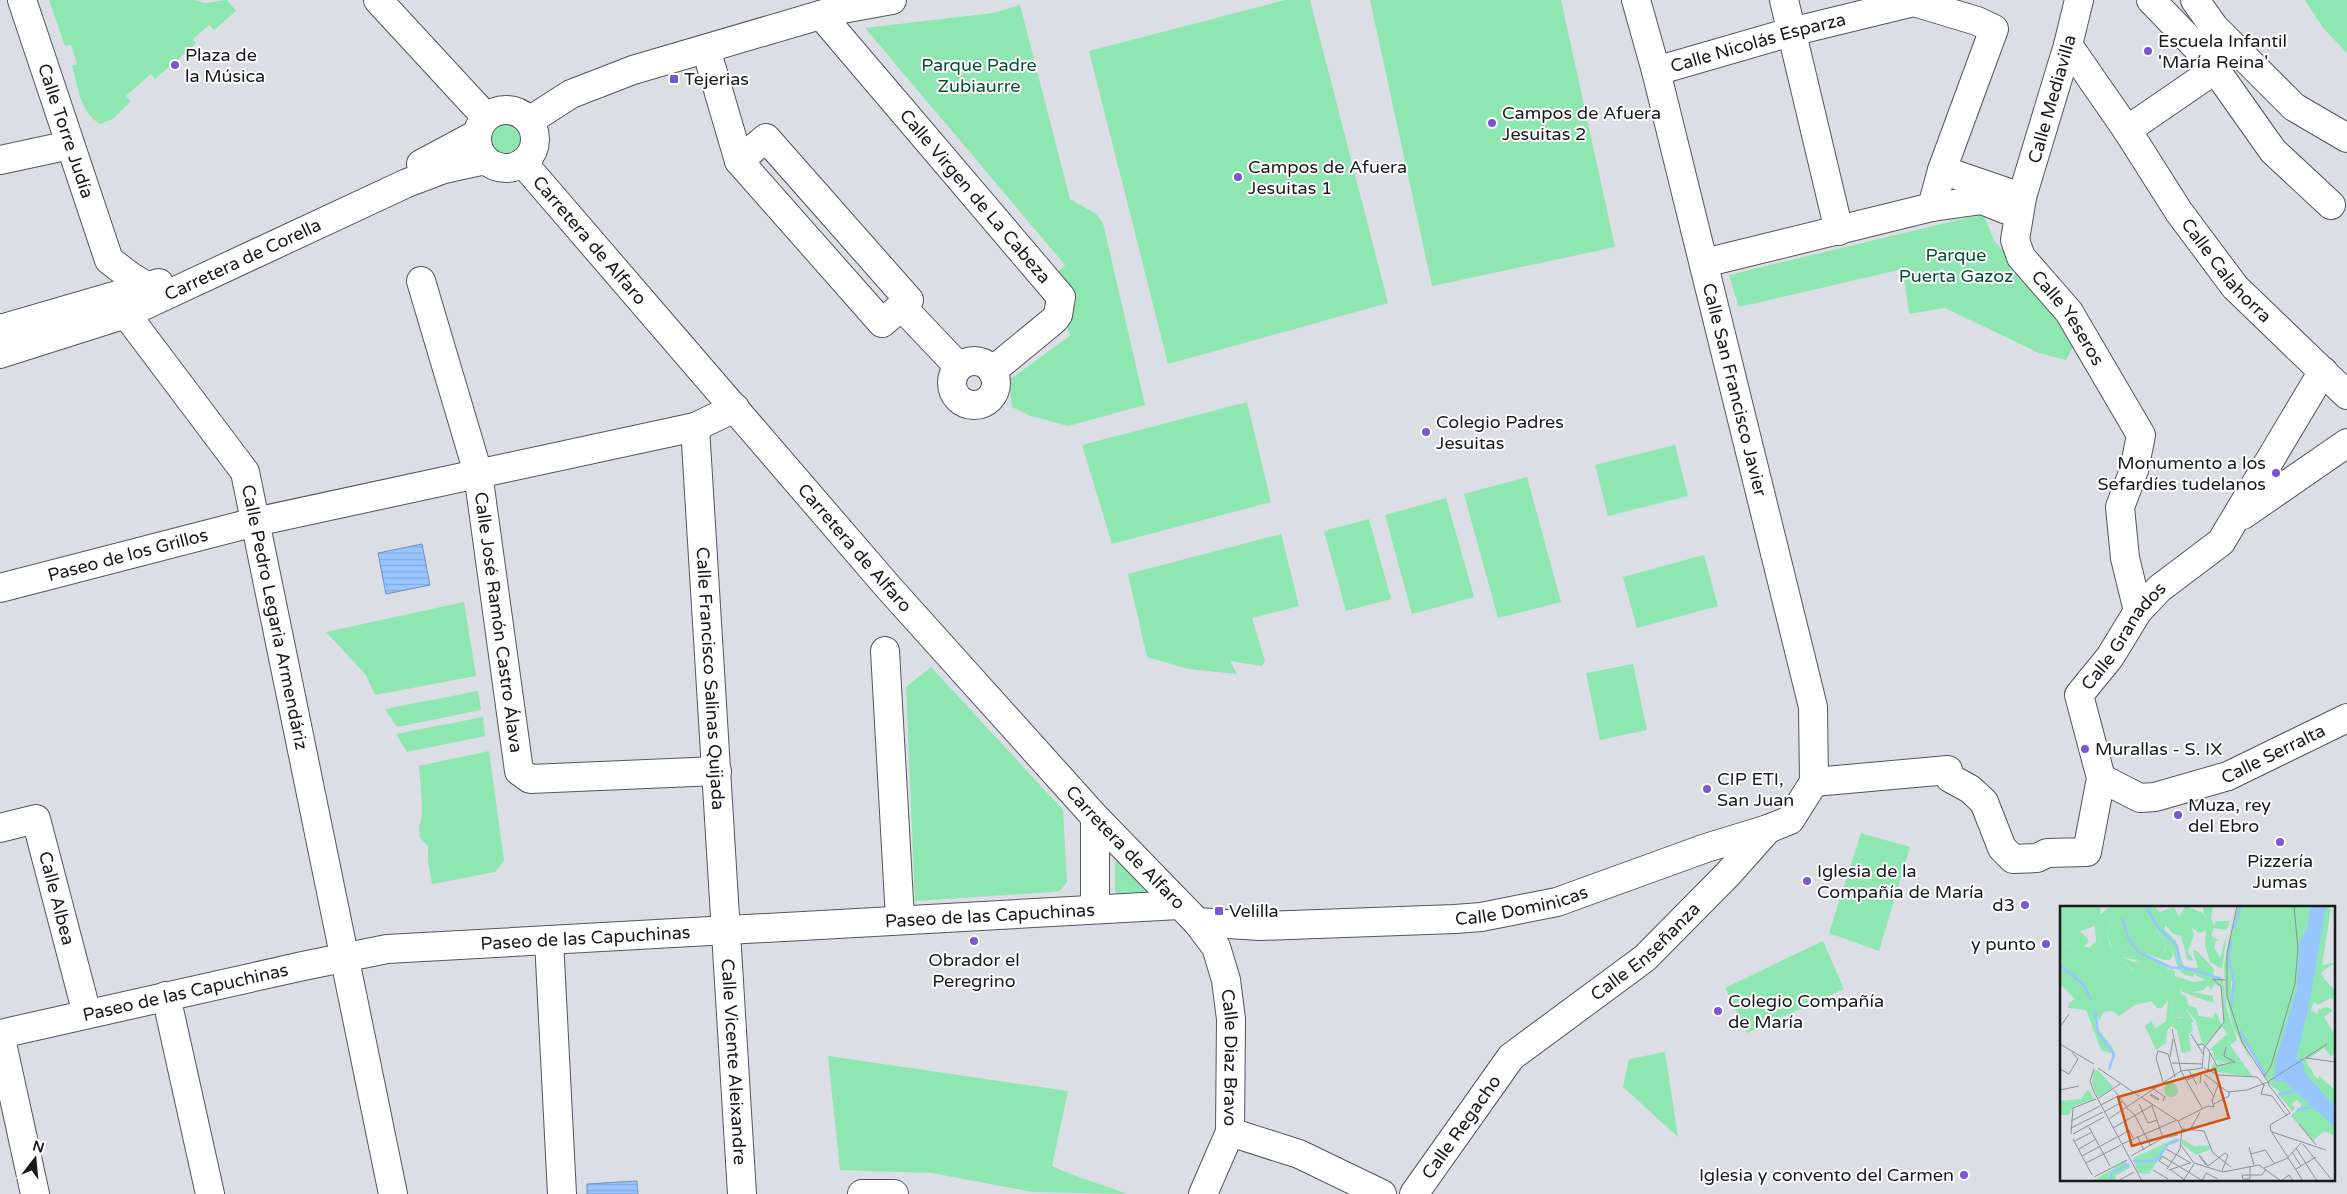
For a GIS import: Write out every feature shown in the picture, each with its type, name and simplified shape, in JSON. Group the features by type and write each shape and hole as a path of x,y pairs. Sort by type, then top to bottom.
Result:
{"street":[{"name":"Calle Torre Judía","path":"22,0 110,260"},
{"path":"378,0 481,126"},
{"path":"529,121 571,94 633,70 820,14 892,0"},
{"name":"Calle San Francisco Javier","path":"1636,0 1656,71 1813,707 1814,782"},
{"path":"1784,0 1839,231"},
{"name":"Calle Mediavilla","path":"2022,197 2068,45 2079,0"},
{"path":"2151,0 2216,69 2273,151 2331,205"},
{"path":"2195,0 2214,28 2294,108 2347,138"},
{"name":"Calle Nicolás Esparza","path":"1656,71 1791,32 1914,2 1977,21 1994,29 1942,170"},
{"name":"Calle Virgen de La Cabeza","path":"820,14 1061,297 1058,315 1054,320 992,371"},
{"name":"Calle Calahorra","path":"2068,45 2127,130 2179,212 2235,287 2347,395"},
{"path":"706,49 739,161 882,323 909,300 766,138 739,161"},
{"path":"2127,130 2216,69"},
{"path":"502,109 520,113 529,121 536,139 532,153 523,163 507,169 490,165 484,160 476,140 481,126 502,109"},
{"name":"Carretera de Corella","path":"0,329 148,287 201,267 270,236 334,203 403,174 481,126"},
{"path":"0,160 70,145"},
{"name":"Carretera de Corella","path":"0,354 126,314 407,183 444,169 484,160"},
{"name":"Carretera de Alfaro","path":"523,163 895,595 1095,817 1188,913"},
{"path":"1704,263 1932,207 1982,200 2008,210 2015,206 2022,197 1942,170 1932,207"},
{"name":"Calle Yeseros","path":"2022,197 2015,240 2022,257 2069,312 2141,434 2134,470 2120,507 2125,558 2138,611"},
{"path":"67,309 100,279 110,260 148,287"},
{"name":"Calle José Ramón Castro Álava","path":"421,281 478,473 519,771 530,779 717,771"},
{"path":"902,307 958,367"},
{"name":"Calle Pedro Legaria Armendáriz","path":"126,314 245,472 393,1194"},
{"path":"972,361 978,361 985,364 992,371 996,382 991,396 979,404 965,403 954,394 952,379 958,367 972,361"},
{"name":"Calle Granados","path":"1814,782 1948,770 1950,778 1970,789 1984,802 2002,848 2013,859 2036,858 2047,853 2087,852 2101,778 2079,695 2110,657 2138,611 2160,588 2221,542 2236,520 2323,371"},
{"name":"Paseo de los Grillos","path":"0,588 256,522 695,427 735,408"},
{"name":"Calle Francisco Salinas Quijada","path":"695,427 727,930"},
{"path":"2236,520 2347,444"},
{"path":"885,651 900,919"},
{"name":"Calle Serralta","path":"2101,778 2140,798 2155,797 2228,776 2347,718"},
{"name":"Calle Dominicas","path":"1188,913 1260,926 1481,917 1557,902 1790,820 1814,782"},
{"path":"1095,817 1095,909"},
{"name":"Calle Albea","path":"0,828 36,819 86,1014"},
{"name":"Calle Enseñanza","path":"1510,1059 1646,958 1728,874 1768,829"},
{"name":"Paseo de las Capuchinas","path":"0,1034 345,957 386,950 1095,909 1188,913"},
{"name":"Calle Diaz Bravo","path":"1188,913 1216,948 1226,980 1231,1019 1230,1132 1203,1194"},
{"name":"Calle Vicente Aleixandre","path":"727,930 742,1194"},
{"path":"549,940 562,1194"},
{"path":"166,996 210,1194"},
{"path":"0,1034 35,1194"},
{"name":"Calle Regacho","path":"1414,1194 1510,1059"},
{"path":"1230,1132 1299,1154 1382,1194"},
{"path":"862,1194 894,1194"}],"green space":[{"path":"49,0 194,0 205,3 227,0 236,11 214,30 209,25 193,39 196,44 155,79 151,74 126,96 131,101 113,119 100,124 93,119 84,106 72,66 77,64 71,45 65,46"},
{"name":"Campos de Afuera Jesuitas 1","path":"1285,0 1310,0 1388,303 1168,364 1089,51"},
{"name":"Campos de Afuera Jesuitas 2","path":"1370,0 1561,0 1615,247 1432,286"},
{"path":"2305,0 2347,0 2347,53 2323,28"},
{"name":"Parque Padre Zubiaurre","path":"1020,5 1070,199 1096,214 1103,223 1145,405 1068,426 1028,415 1012,407 1009,380 1071,335 1063,324 1073,309 1076,299 1054,276 1065,265 865,28 993,13"},
{"path":"508,121 515,124 521,130 524,141 523,149 515,158 508,161 500,161 493,158 485,149 484,137 487,130 496,122"},
{"name":"Parque Puerta Gazoz","path":"1983,214 1995,242 2070,324 2077,340 2066,360 2039,353 1945,308 1909,314 1903,269 1739,307 1729,275"},
{"path":"1247,402 1271,502 1112,544 1082,445"},
{"path":"1675,445 1688,496 1608,516 1595,465"},
{"path":"1527,477 1561,602 1498,618 1464,494"},
{"path":"1446,498 1474,597 1412,614 1385,515"},
{"path":"1369,519 1391,599 1346,611 1324,531"},
{"path":"1281,534 1299,606 1252,618 1265,661 1262,666 1230,661 1237,674 1188,669 1147,657 1128,574"},
{"path":"1704,555 1718,606 1637,628 1623,577"},
{"path":"464,602 476,676 375,695 366,675 326,632"},
{"path":"1633,664 1647,730 1600,740 1586,673"},
{"path":"931,667 1063,810 1067,882 1061,890 915,901 906,687"},
{"path":"478,691 481,710 397,727 385,709"},
{"path":"483,717 485,736 407,752 396,734"},
{"path":"489,751 504,861 495,872 432,884 428,861 428,846 420,838 419,827 422,815 422,802 419,766"},
{"path":"1861,833 1910,847 1879,951 1829,933"},
{"path":"1118,860 1148,894 1118,895 1115,891 1115,863"},
{"path":"1823,941 1844,989 1747,1033 1725,988"},
{"path":"1665,1052 1678,1137 1623,1087 1629,1059"},
{"path":"828,1056 1068,1091 1052,1166 1127,1194 1033,1192 932,1173 840,1170"}],"water":[{"path":"422,544 430,585 386,594 378,553"},
{"path":"637,1181 638,1194 587,1194 587,1184"}],"place":[{"name":"Escuela Infantil 'María Reina'","path":"2148,51"},
{"name":"Plaza de la Música","path":"175,65"},
{"name":"Tejerias","path":"674,79"},
{"name":"Campos de Afuera Jesuitas 2","path":"1492,123"},
{"name":"Campos de Afuera Jesuitas 1","path":"1238,177"},
{"name":"Colegio Padres Jesuitas","path":"1426,432"},
{"name":"Monumento a los Sefardíes tudelanos","path":"2276,473"},
{"name":"Murallas - S. IX","path":"2085,749"},
{"name":"CIP ETI, San Juan","path":"1707,789"},
{"name":"Muza, rey del Ebro","path":"2178,815"},
{"name":"Pizzería Jumas","path":"2280,842"},
{"name":"Iglesia de la Compañía de María","path":"1807,881"},
{"name":"d3","path":"2025,905"},
{"name":"Velilla","path":"1219,911"},
{"name":"Obrador el Peregrino","path":"974,941"},
{"name":"y punto","path":"2046,944"},
{"name":"Colegio Compañía de María","path":"1718,1011"},
{"name":"Iglesia y convento del Carmen","path":"1964,1175"}]}
